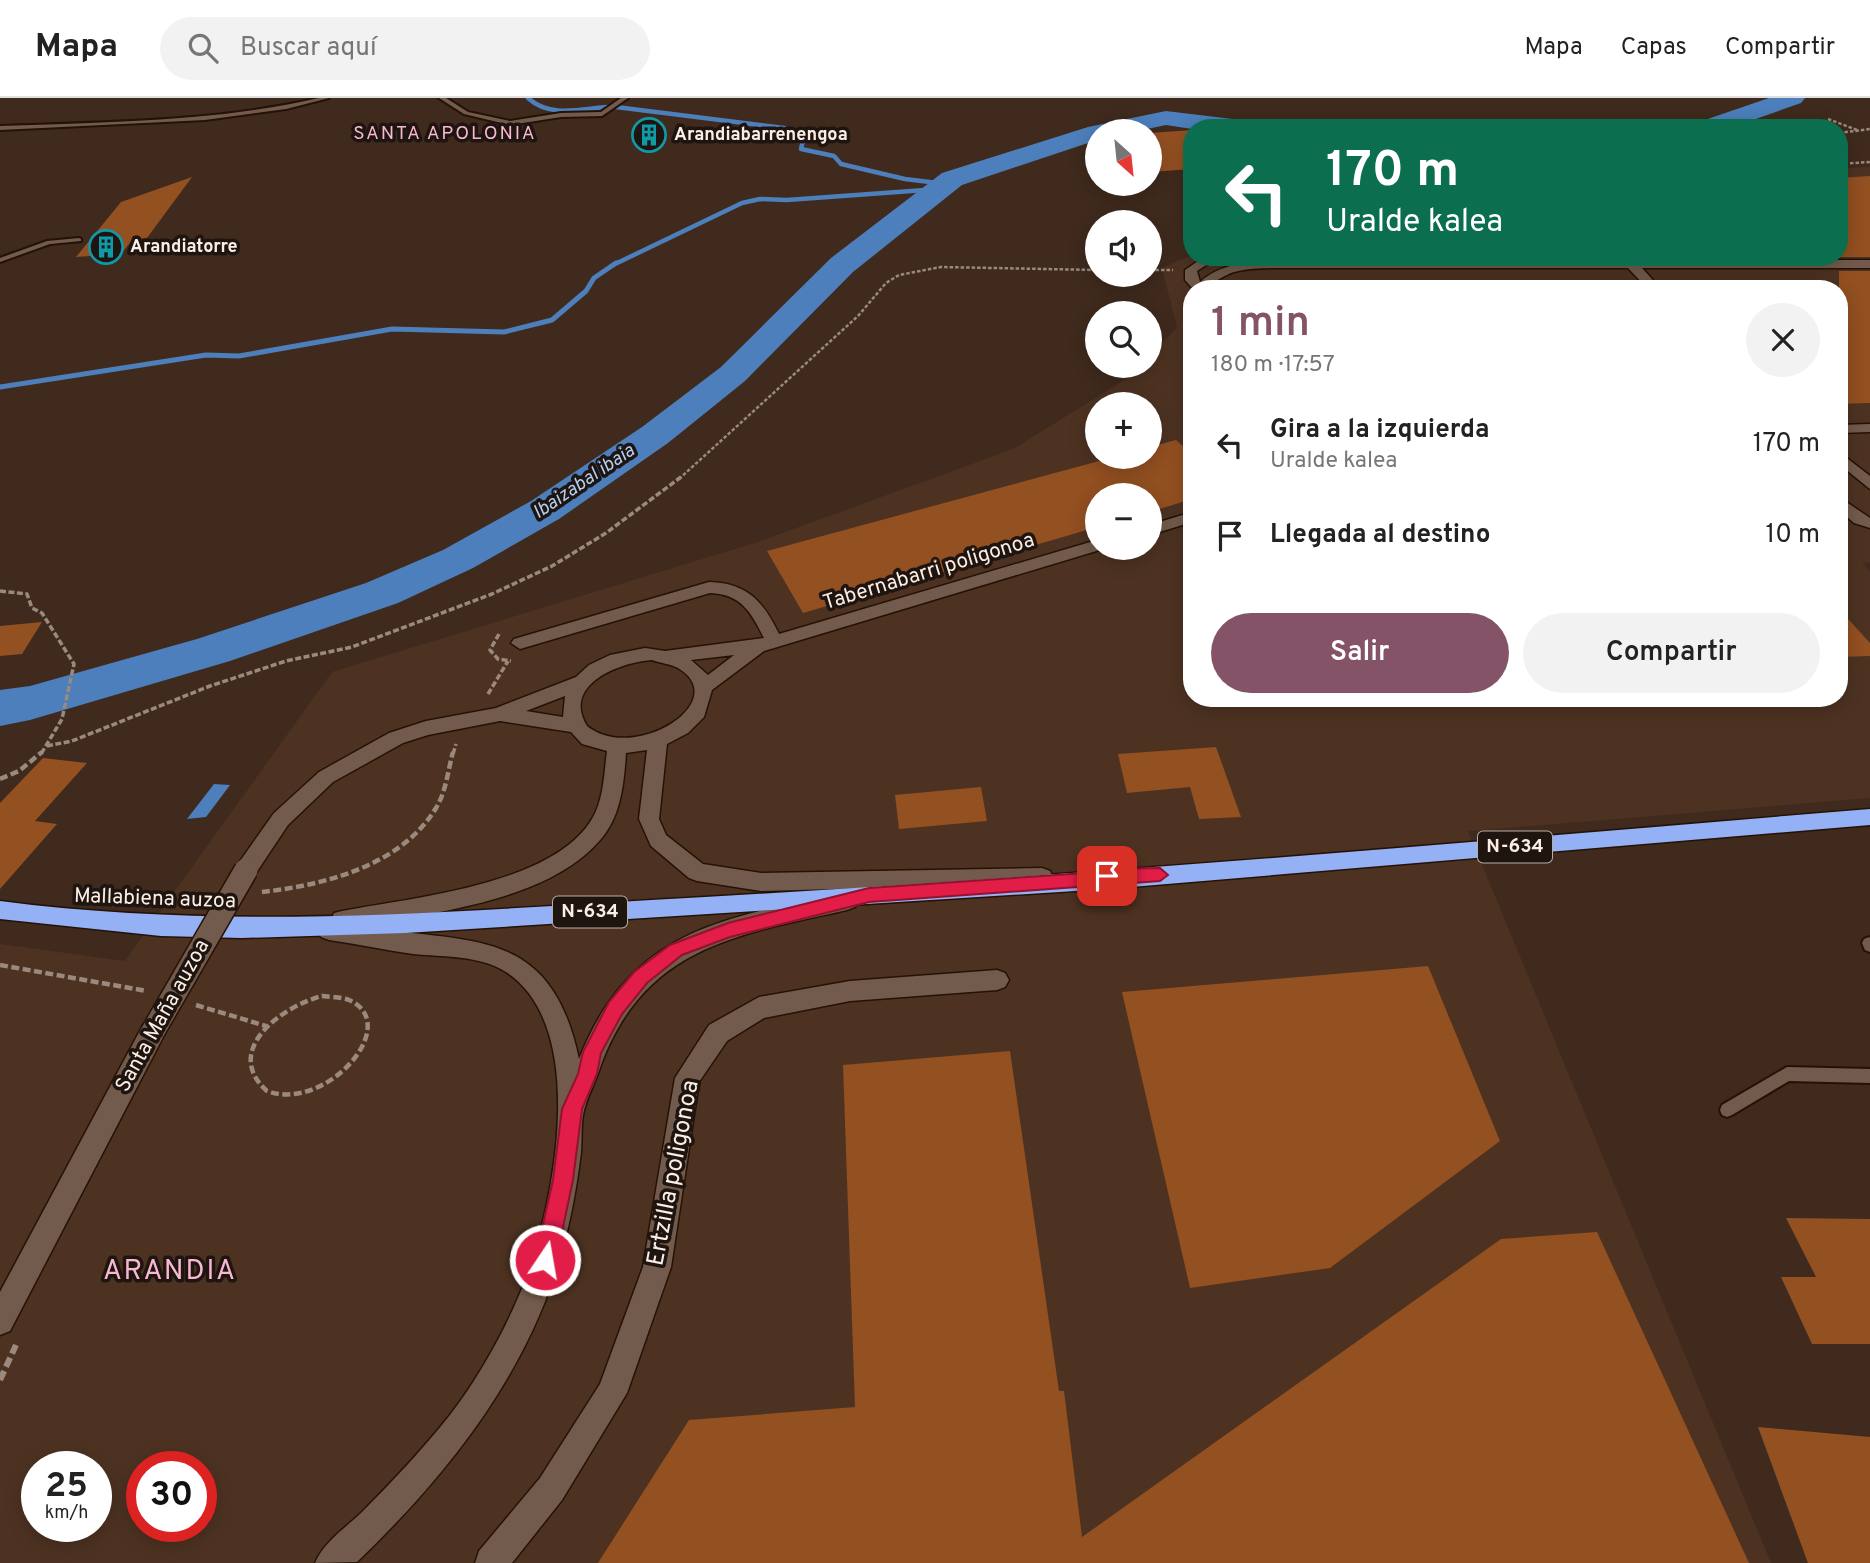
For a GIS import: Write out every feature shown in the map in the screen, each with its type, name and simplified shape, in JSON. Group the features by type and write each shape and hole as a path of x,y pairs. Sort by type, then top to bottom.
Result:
{"highway":[{"name":"N-634","path":"310,927 869,895 1160,875 1870,817"},
{"name":"Mallabiena auzoa","path":"0,911 80,923 310,927"}],"street":[{"path":"1848,251 1870,251"},
{"path":"1848,264 1870,264"},
{"path":"1207,280 1214,273 1244,266"},
{"path":"1634,266 1647,280"},
{"path":"1848,429 1870,428"},
{"path":"1848,464 1870,484"},
{"path":"1848,510 1860,520 1870,523"},
{"path":"1162,526 1183,520"},
{"name":"Tabernabarri poligonoa","path":"766,643 1085,549"},
{"path":"520,643 709,587 722,587 735,589 754,603 766,643"},
{"path":"492,707 581,682 612,660 632,655 671,656 766,643"},
{"path":"704,687 766,643"},
{"path":"581,682 573,696 570,710 576,726 598,743 617,747 658,741 679,732 694,718 703,702 704,687 698,673 687,663 671,656"},
{"name":"Santa Maña auzoa","path":"0,1321 152,1033 246,870 281,819 326,777 396,738 492,707 576,726"},
{"path":"658,741 649,819 658,840 697,872 761,882 1160,875"},
{"path":"310,927 519,883 562,860 593,833 613,793 617,747"},
{"path":"572,1109 587,1074 592,1052 616,1008 641,978 676,950 728,930 869,895"},
{"path":"310,927 424,946 481,950 523,970 547,996 564,1037 572,1109 563,1180 545,1260 512,1338 467,1418 383,1517 331,1563"},
{"name":"Ertzilla poligonoa","path":"491,1563 551,1489 612,1393 657,1267 687,1078 718,1032 760,1009 850,990 997,980"}],"lane":[{"path":"0,128 237,115 285,109 327,98"},
{"path":"442,98 466,113 498,122 528,122 561,115 602,114 625,98"},
{"path":"0,260 49,242 79,240"},
{"path":"1727,1110 1787,1074 1870,1076"}],"path":[{"path":"1848,127 1857,130"},
{"path":"1848,132 1870,129"},
{"path":"1848,163 1870,162"},
{"path":"47,746 72,741 210,686 286,661 352,647 492,594 552,566 606,533 689,471 858,316 887,283 900,275 941,267 1085,270"},
{"path":"0,591 27,593 32,608 41,613 74,664 68,709 40,757 15,774 0,779"},
{"path":"492,707 508,661"},
{"path":"0,965 131,986 156,994"},
{"path":"322,996 340,996 355,1002 365,1013 368,1028 365,1045 355,1062 341,1076 304,1095 285,1096 269,1093 257,1084 251,1072 250,1057 256,1041 267,1026 283,1011 302,1001 322,996"},
{"path":"193,1004 267,1026"}],"shaded area":[{"path":"1870,167 1870,562 1863,563 1870,572 1870,798 1468,831 1771,1563 0,1563 0,944 125,961 332,672 758,542 1013,449 1085,404 1085,469 1162,469 1162,392 1105,392 1128,378 1162,378 1162,343 1177,327 1162,268 1183,259 1183,266 1848,266 1848,168"}],"water":[{"path":"214,784 230,785 206,817 187,819"}],"building":[{"path":"1183,131 1183,170 1162,171 1162,132"},
{"path":"1870,176 1870,257 1848,257 1848,177"},
{"path":"192,177 147,238 133,239 121,254 76,257 121,202"},
{"path":"1839,271 1870,271 1870,403 1848,404 1848,280 1839,280"},
{"path":"1176,440 1183,446 1183,502 1162,508 1162,483 1085,483 1085,531 803,613 767,551 1085,465 1085,469 1162,469 1162,444"},
{"path":"1848,619 1870,643 1870,656 1848,657"},
{"path":"42,622 22,654 0,656 0,626"},
{"path":"1216,747 1241,817 1199,819 1190,787 1127,793 1118,754"},
{"path":"43,758 87,763 35,821 57,824 0,889 0,803"},
{"path":"981,787 987,821 899,829 895,795"},
{"path":"1428,966 1500,1141 1330,1268 1190,1288 1122,992"},
{"path":"1010,1051 1059,1391 1064,1391 1082,1537 1501,1239 1597,1232 1749,1563 598,1563 689,1420 855,1407 843,1065"},
{"path":"1786,1218 1870,1219 1870,1344 1812,1344 1781,1277 1816,1277"},
{"path":"1758,1427 1870,1437 1870,1563 1808,1563"}],"waterway":[{"path":"528,98 546,108 556,110 607,107"},
{"name":"Ibaizabal ibaia","path":"1731,119 1793,98"},
{"path":"616,107 784,128 804,136 801,149 834,156 841,164 905,179 946,184"},
{"name":"Ibaizabal ibaia","path":"1161,119 1183,120"},
{"name":"Ibaizabal ibaia","path":"0,708 30,703 213,650 382,593 458,559 545,510 655,435 733,374 842,265 952,179 1085,136"},
{"path":"613,265 742,203 760,199 787,200 939,189"},
{"path":"0,387 206,355 239,356 392,329 504,332 552,320 586,291 594,278 613,265"}],"place":[{"name":"Arandiabarrenengoa","path":"649,135"},
{"name":"Arandiatorre","path":"106,247"}],"district":[{"name":"SANTA APOLONIA","path":"445,134"},
{"name":"ARANDIA","path":"170,1272"}],"route":[{"path":"545,1260 563,1180 572,1109 587,1074 592,1052 616,1008 641,978 676,950 728,930 869,895 1160,875 1107,876"}]}
